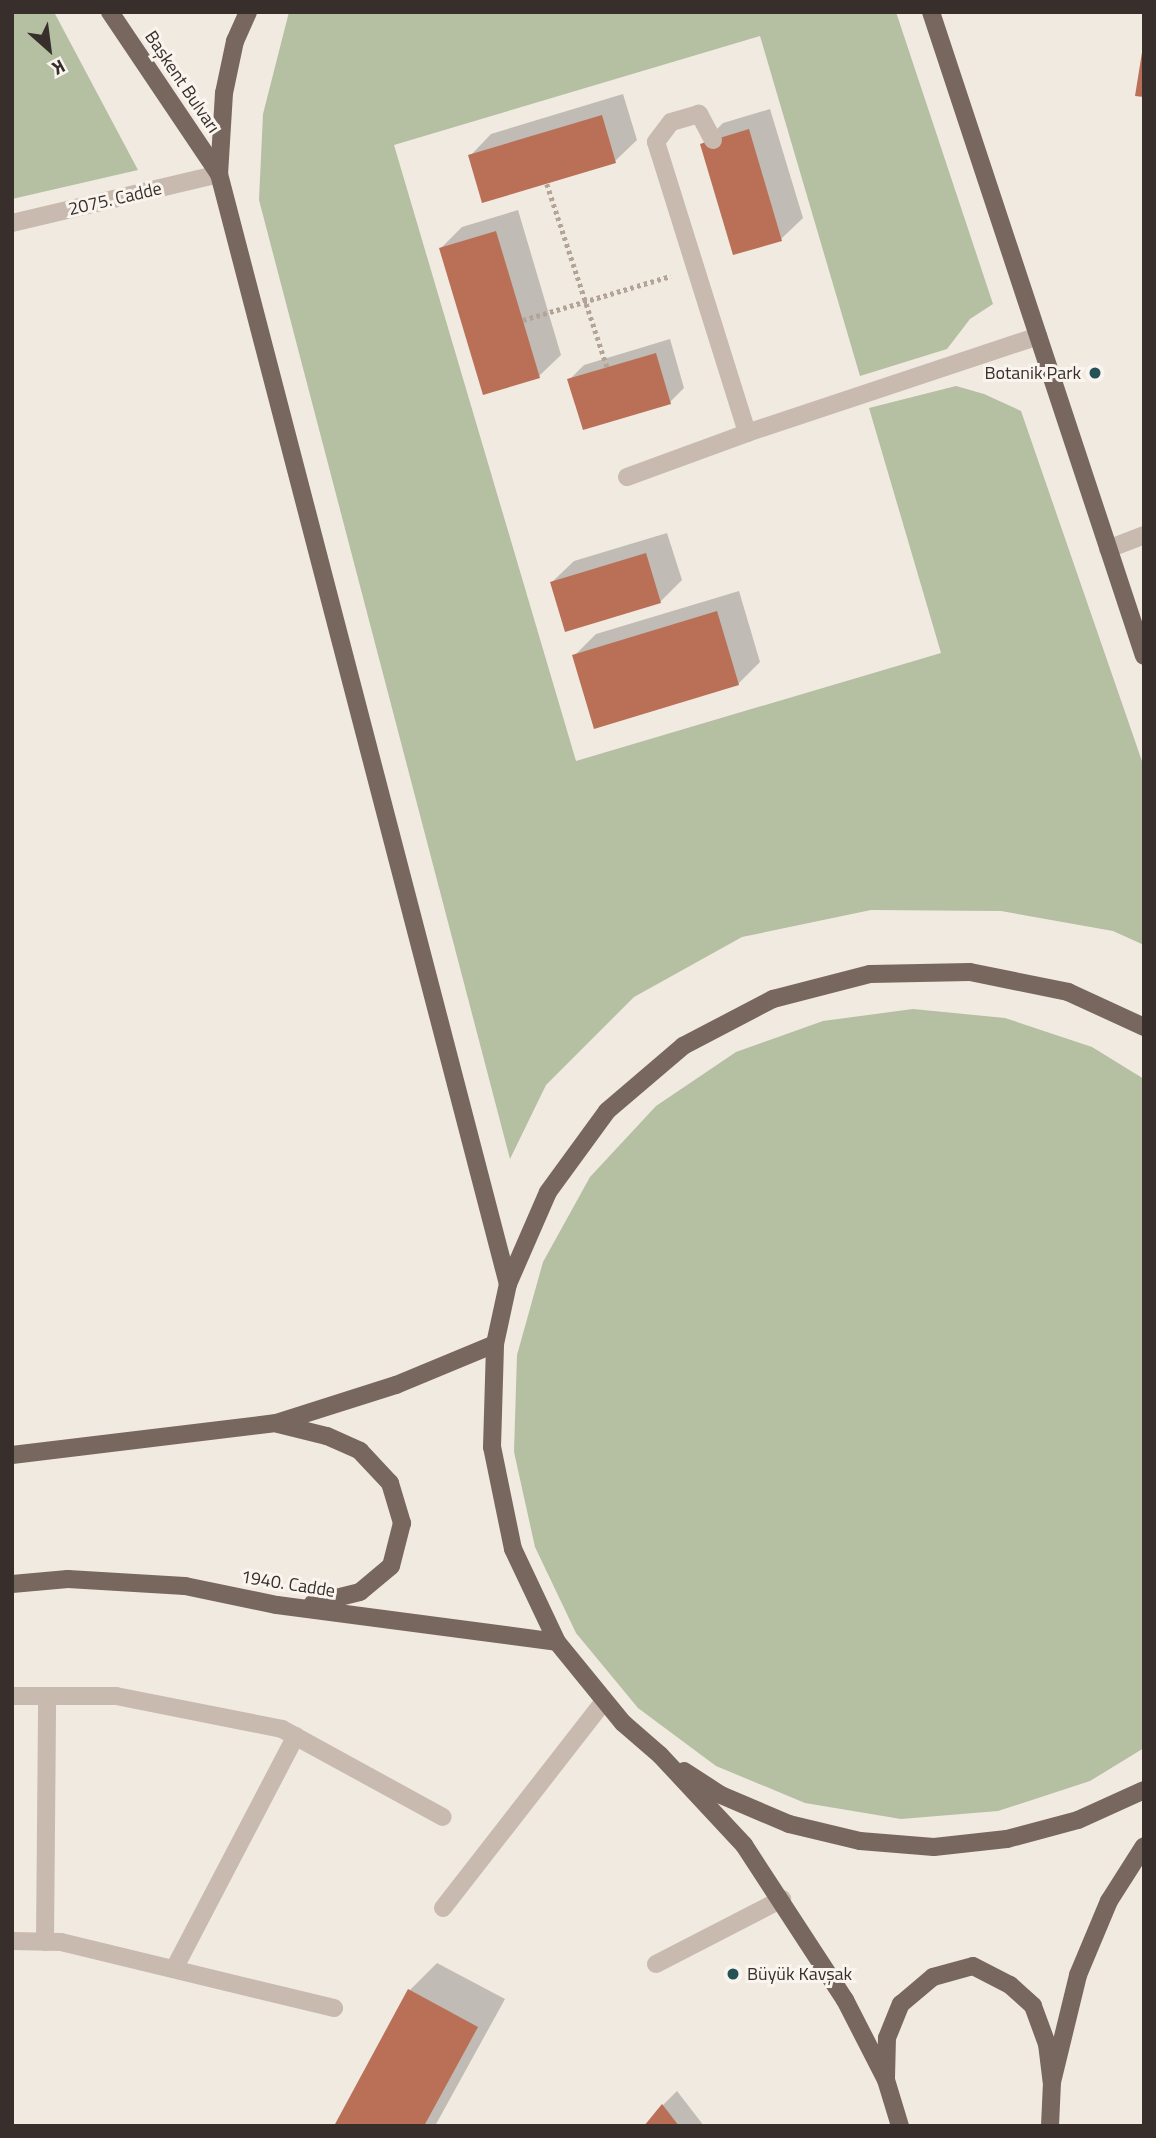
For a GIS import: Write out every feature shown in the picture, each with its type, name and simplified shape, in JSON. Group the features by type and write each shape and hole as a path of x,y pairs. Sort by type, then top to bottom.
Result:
{"main road":[{"name":"Başkent Bulvarı","path":"110,12 219,174"},
{"path":"248,12 235,41 224,93 219,174 508,1284"},
{"path":"931,12 1144,656"},
{"path":"900,2126 886,2080 845,2000 782,1899 744,1845 660,1755 604,1701 557,1642 513,1549 494,1460 495,1344 508,1284 548,1192 607,1111 683,1046 773,999 870,974 970,972 1068,992 1144,1027"},
{"path":"12,1455 276,1423 396,1385 495,1344"},
{"path":"276,1423 327,1436 360,1451 390,1483 402,1523 391,1566 360,1592 320,1604 276,1605"},
{"name":"1940. Cadde","path":"12,1584 68,1579 185,1586 276,1605 557,1642"},
{"path":"660,1755 722,1795 789,1824 873,1842 934,1847 1007,1839 1078,1820 1144,1790"},
{"path":"1052,2082 1078,1975 1109,1902 1144,1846"},
{"path":"886,2080 887,2038 901,2004 933,1977 973,1966 1010,1985 1034,2007 1047,2044 1052,2082 1050,2126"}],"street":[{"path":"713,140 699,114 671,122 656,142 747,433"},
{"name":"2075. Cadde","path":"12,223 219,174"},
{"path":"627,477 747,433 1038,336"},
{"path":"1108,549 1144,535"},
{"path":"12,1696 116,1696 282,1729 443,1817"},
{"path":"45,1942 47,1696"},
{"path":"443,1908 604,1701"},
{"path":"174,1969 296,1736"},
{"path":"656,1964 782,1899"},
{"path":"12,1941 45,1942 174,1969 334,2008"}],"path":[{"path":"547,184 607,367"},
{"path":"523,320 695,268"}],"green space":[{"path":"12,12 54,12 138,170 12,199"},
{"path":"289,12 896,12 993,304 970,319 947,349 860,376 760,36 394,145 576,761 941,653 869,408 956,386 984,394 1021,411 1144,767 1144,945 1113,931 1001,911 871,910 742,937 634,997 546,1085 510,1159 259,200 263,114"},
{"path":"913,1009 1005,1018 1092,1047 1144,1079 1144,1748 1090,1781 998,1811 901,1819 805,1803 716,1766 638,1708 576,1633 535,1547 514,1452 517,1355 543,1262 590,1177 656,1106 736,1052 823,1021"}],"building":[{"path":"1144,40 1144,97 1135,96"},
{"path":"602,115 616,163 482,203 468,155"},
{"path":"749,129 782,241 733,255 700,144"},
{"path":"496,231 540,378 483,395 439,248"},
{"path":"656,353 671,404 583,430 567,379"},
{"path":"646,553 661,603 565,632 550,582"},
{"path":"717,611 739,685 594,729 572,655"},
{"path":"408,1989 478,2027 424,2126 334,2126"},
{"path":"662,2104 679,2126 644,2126"}],"place":[{"name":"Botanik Park","path":"1095,373"},
{"name":"Büyük Kavşak","path":"733,1974"}]}
